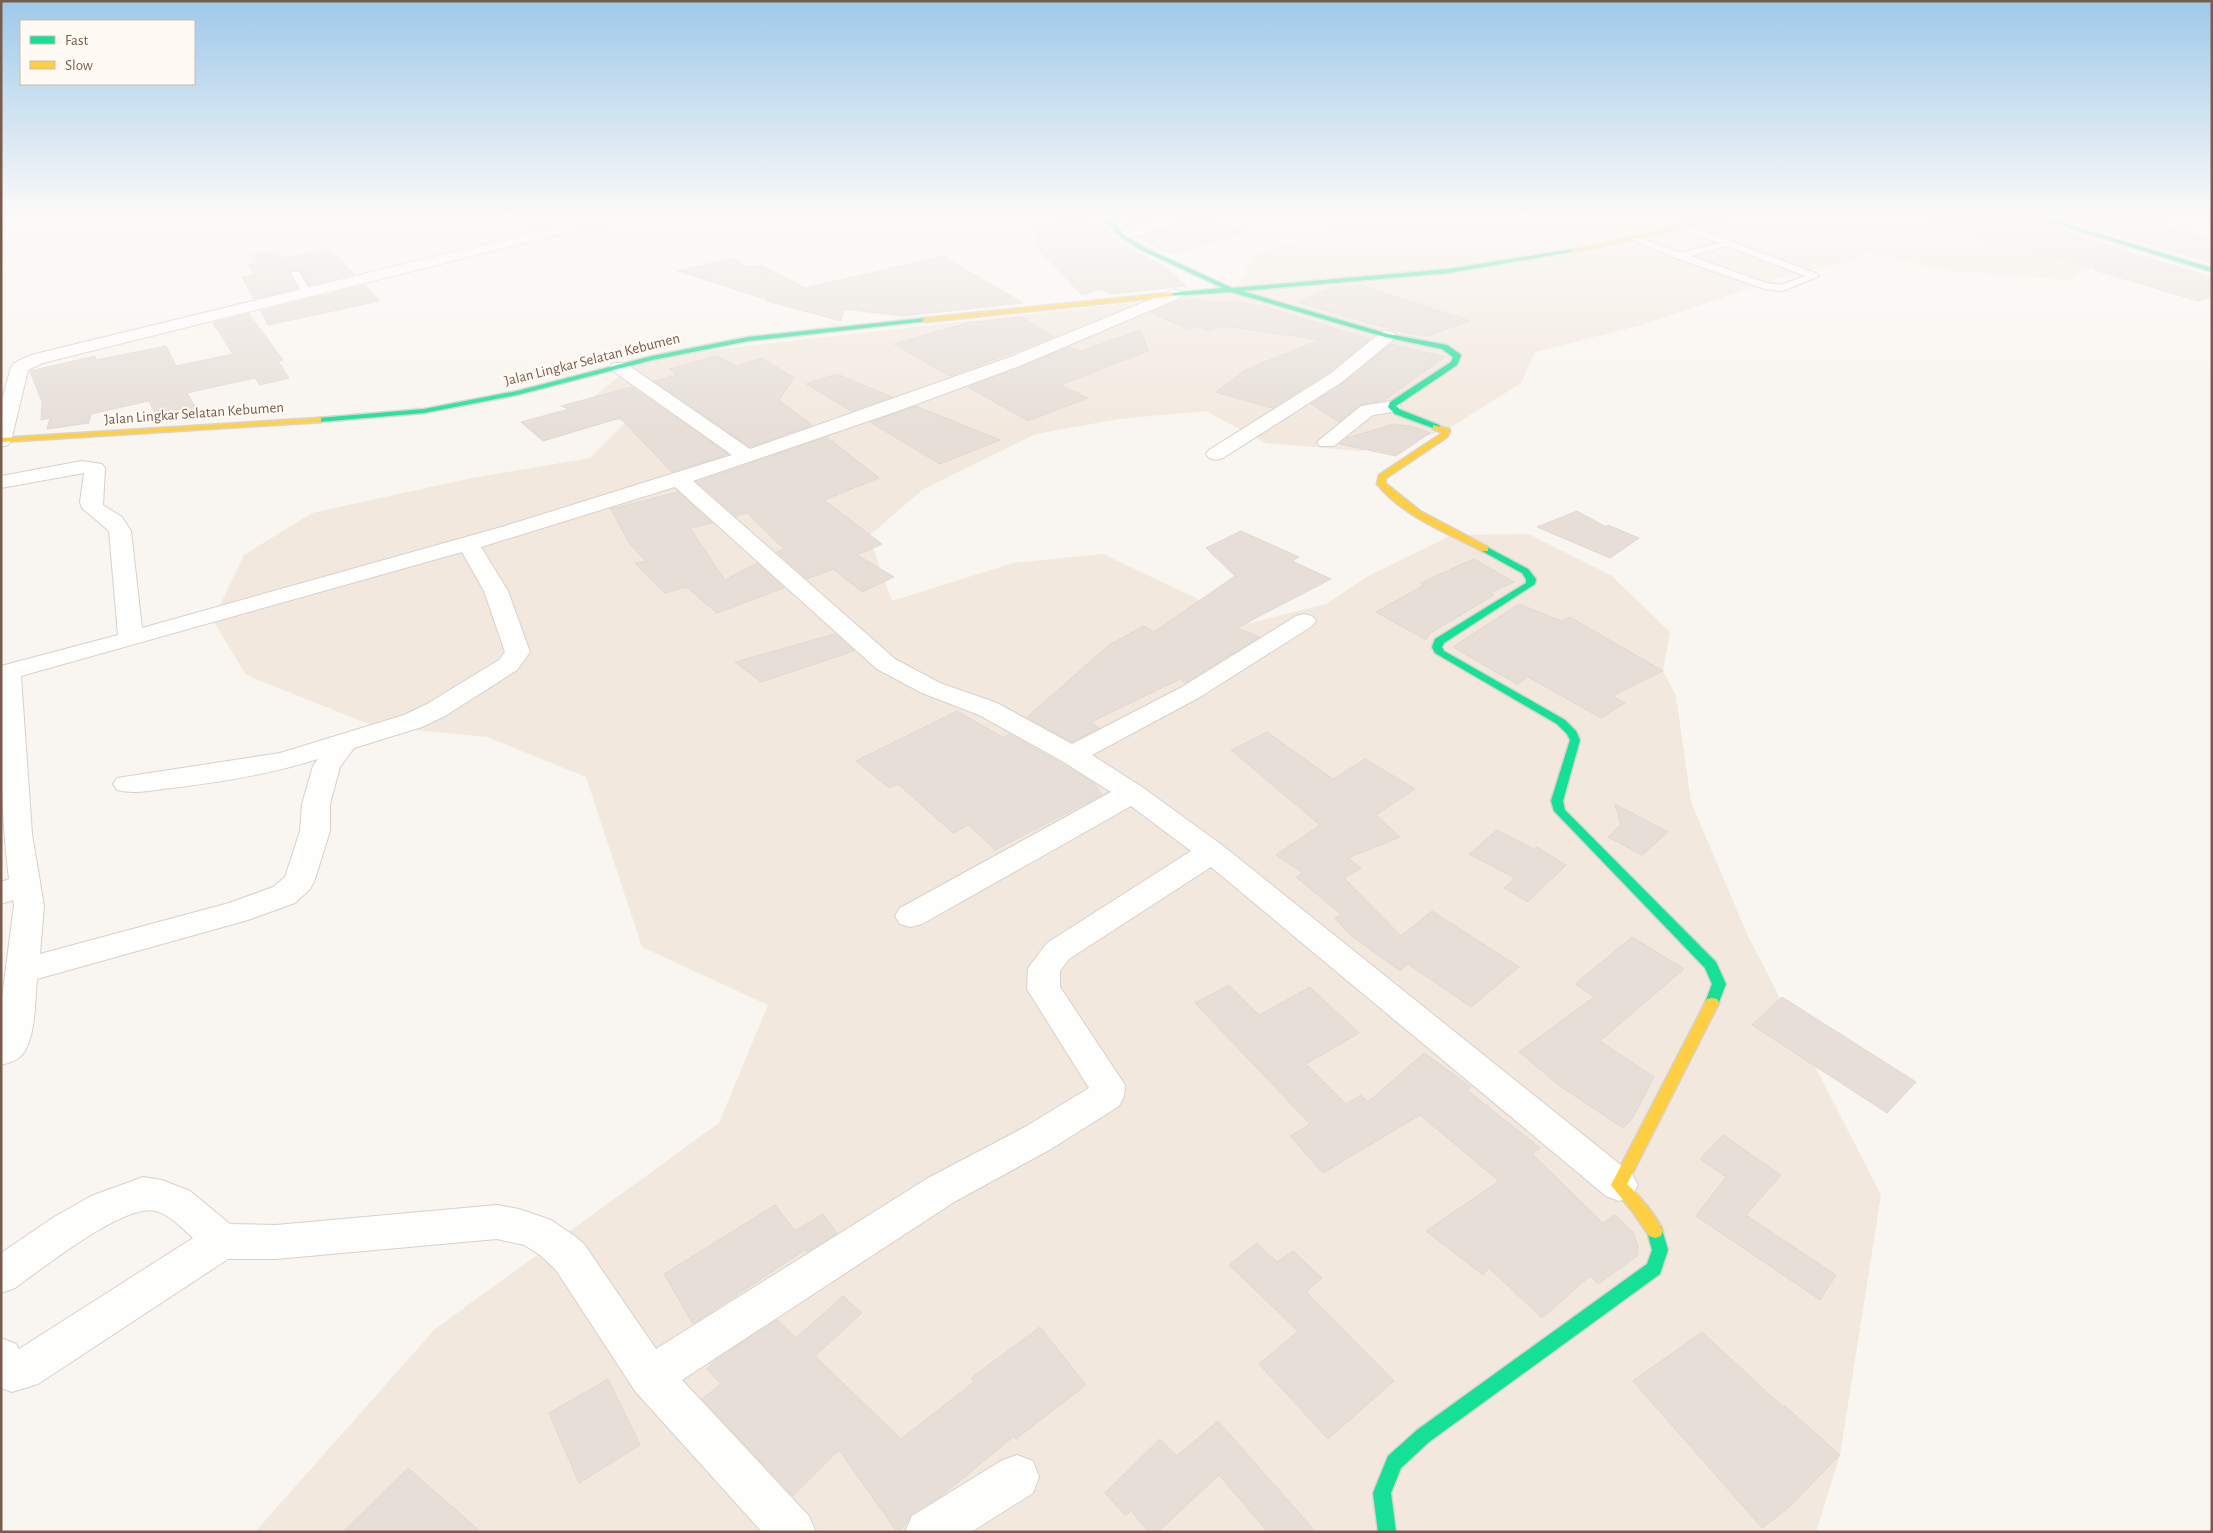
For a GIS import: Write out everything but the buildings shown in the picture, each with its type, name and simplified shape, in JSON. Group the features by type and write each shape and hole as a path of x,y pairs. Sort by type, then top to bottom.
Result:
{"main road":[{"path":"1232,290 1387,336 1444,347 1457,356 1454,362 1400,398 1392,407 1398,412 1446,431 1382,477 1381,484 1391,495 1409,508 1526,572 1531,579 1530,584 1524,589 1439,641 1437,647 1440,653 1561,722 1572,733 1575,740 1557,801 1560,811 1711,965 1719,984 1715,996 1619,1185 1639,1205 1651,1223 1660,1250 1654,1269 1423,1436 1394,1462 1382,1493 1387,1532"},
{"name":"Jalan Lingkar Selatan Kebumen","path":"1,440 380,416 424,411 517,393 652,358 748,340 1176,294 1237,290"}],"street":[{"path":"1,440 20,367 25,363 316,290"},
{"path":"1,1052 10,1046 15,1031 29,906 13,889 17,834 4,673 468,545 678,478 1017,361 1176,294"},
{"path":"1216,454 1336,378 1387,336"},
{"path":"619,367 746,456"},
{"path":"1327,442 1368,410 1392,407"},
{"path":"1,482 82,467 95,468 91,502 93,508 114,522 120,531 131,639"},
{"path":"678,478 886,664 931,688 988,709 1072,755 1132,793 1212,852 1619,1185"},
{"path":"127,784 242,769 283,761 344,743 424,716 516,658 518,652 496,591 468,545"},
{"path":"1072,755 1191,692 1304,621"},
{"path":"22,971 237,912 284,895 299,882 314,831 316,804 327,766 344,743"},
{"path":"911,916 1132,793"},
{"path":"650,1377 941,1190 1038,1138 1106,1096 1108,1085 1043,989 1044,968 1058,951 1212,852"},
{"path":"1,1275 106,1207 140,1194 149,1193 167,1198 183,1206 222,1240"},
{"path":"1,1358 12,1372 23,1370 222,1240 276,1242 497,1222 521,1225 555,1242 570,1257 650,1377 793,1532"},
{"path":"928,1532 1017,1477"}],"shaded area":[{"path":"1746,290 1642,325 1535,352 1521,383 1445,431 1361,451 1266,443 1206,411 1119,419 1036,434 922,490 869,536 892,601 1013,563 1103,554 1198,599 1242,625 1326,604 1370,575 1452,535 1528,534 1612,576 1670,632 1663,671 1676,696 1691,802 1747,934 1881,1195 1840,1455 1816,1532 255,1532 435,1329 719,1123 768,1005 642,947 586,777 487,737 374,726 246,675 213,620 244,555 312,513 472,478 590,458 626,422 575,412 641,358 1235,291"}],"traffic: fast":[{"path":"1231,290 1387,336 1444,347 1457,356 1454,363 1393,404 1392,407 1398,412 1436,427"},
{"path":"1171,295 1234,290"},
{"path":"318,420 424,411 517,393 652,358 748,339 925,320"},
{"path":"1485,549 1525,571 1531,579 1530,584 1439,641 1437,647 1440,653 1561,722 1572,733 1575,740 1557,801 1560,811 1711,965 1719,984 1712,1003"},
{"path":"1387,1532 1382,1493 1394,1462 1423,1436 1654,1269 1660,1250 1655,1231"}],"traffic: slow":[{"path":"925,320 1171,295"},
{"path":"1,440 318,420"},
{"path":"1436,427 1446,431 1444,435 1382,477 1381,484 1392,495 1417,513 1485,549"},
{"path":"1655,1231 1638,1206 1619,1185 1712,1003"}]}
